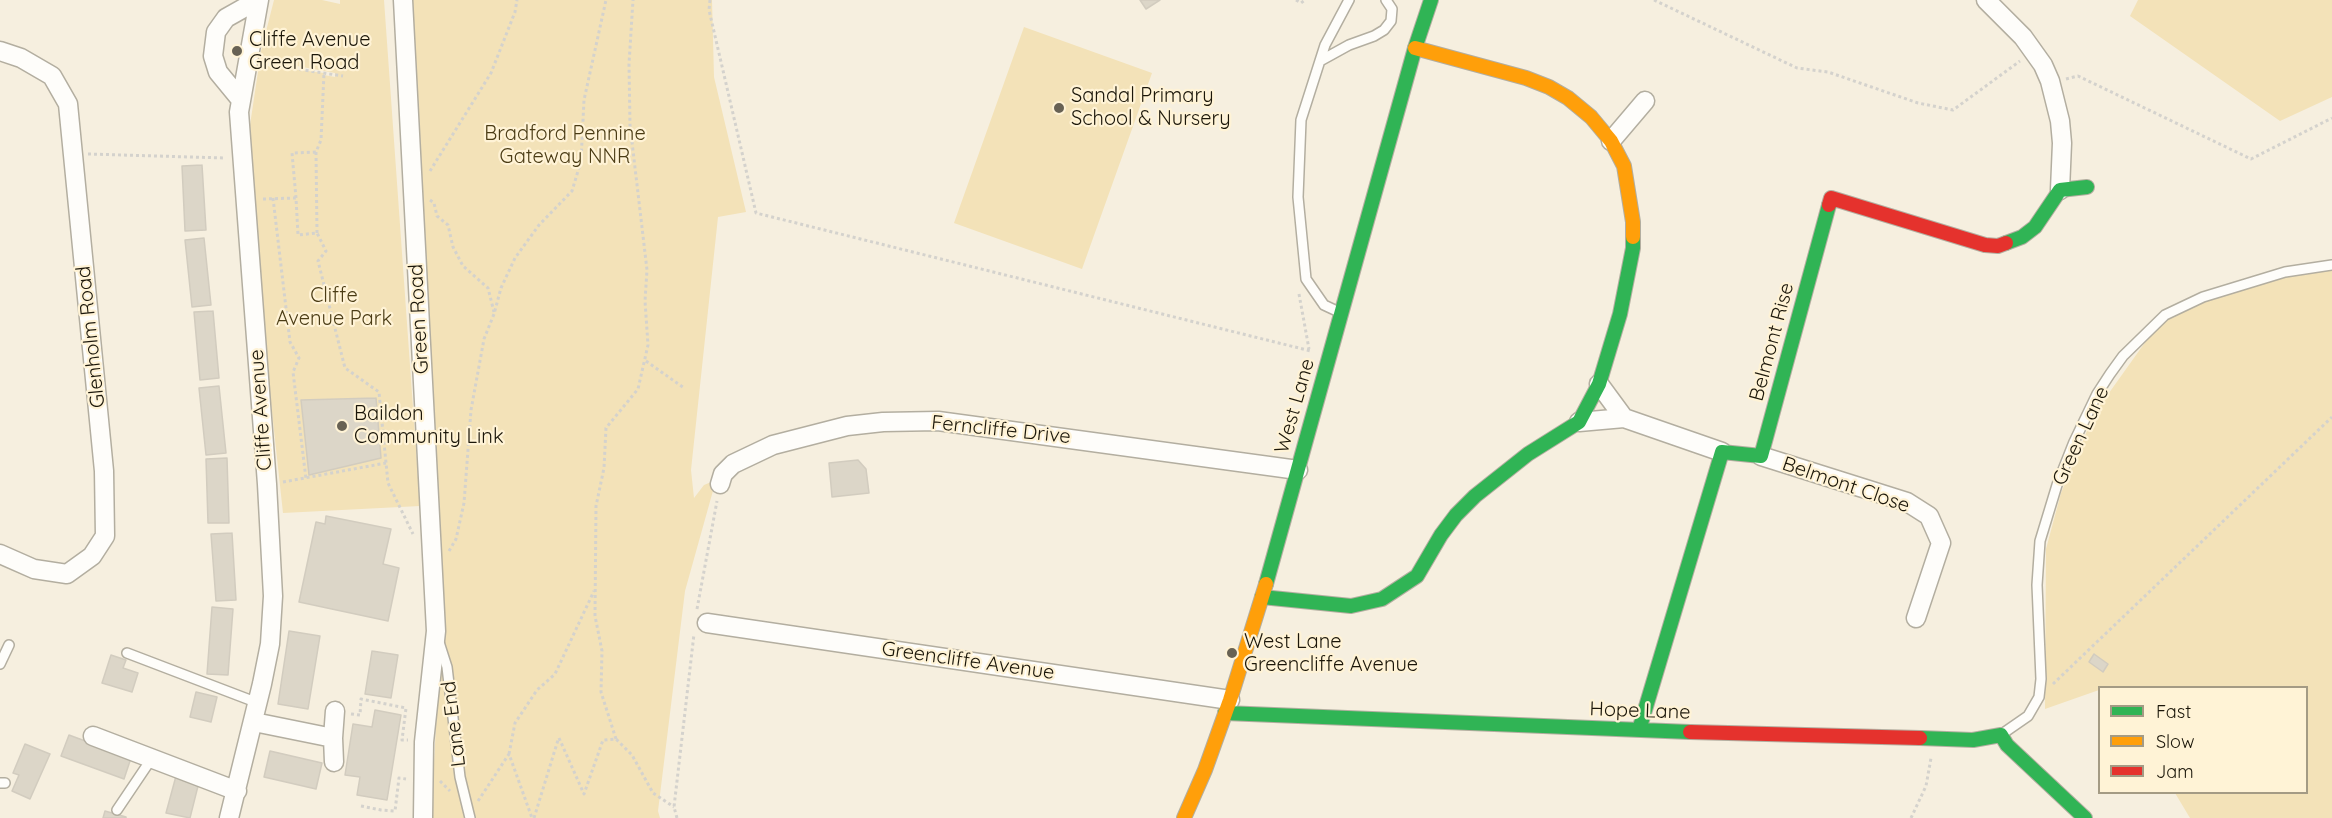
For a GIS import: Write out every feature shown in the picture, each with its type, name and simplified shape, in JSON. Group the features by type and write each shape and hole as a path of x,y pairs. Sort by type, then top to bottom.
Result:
{"street":[{"name":"Cliffe Avenue","path":"229,818 254,722 270,644 273,596 267,484 239,112 259,0"},
{"path":"241,100 218,72 213,56 216,32 226,18 259,0"},
{"name":"Green Road","path":"403,0 436,631 424,742 423,818"},
{"name":"West Lane","path":"1184,818 1205,770 1262,597 1415,48 1431,0"},
{"path":"1986,0 2023,36 2050,81 2061,132 2063,171 2060,190 2087,187"},
{"path":"1415,48 1527,78 1549,87 1568,98 1591,117 1611,141 1623,166 1629,191 1633,248 1620,314 1599,384 1579,422"},
{"name":"Glenholm Road","path":"0,51 21,58 52,76 68,104 104,471 105,536 92,556 67,574 34,569 0,554"},
{"path":"1611,141 1645,101"},
{"name":"Belmont Rise","path":"1761,456 1831,198 1985,246 1998,246 2022,237 2035,228 2060,190"},
{"path":"1599,384 1624,418"},
{"path":"1262,597 1350,606 1382,599 1417,576 1456,515 1482,489 1528,454 1579,422 1624,418 1722,452 1761,456"},
{"name":"Ferncliffe Drive","path":"720,484 723,474 733,464 773,445 847,426 884,422 938,421 1298,470"},
{"path":"1639,730 1722,452"},
{"name":"Belmont Close","path":"1761,456 1907,502 1929,516 1941,543 1916,618"},
{"name":"Greencliffe Avenue","path":"699,622 1227,707"},
{"name":"Hope Lane","path":"1227,707 1639,730 1973,740 2001,735"},
{"path":"334,711 334,762"},
{"path":"254,722 333,738"},
{"path":"2001,735 2007,745 2036,774 2085,818"},
{"path":"93,736 237,791"}],"lane":[{"path":"1341,313 1324,305 1306,279 1298,197 1300,120 1332,30 1349,0"},
{"path":"1320,61 1384,30 1391,21 1392,9 1386,0"},
{"name":"Green Lane","path":"2039,697 2041,679 2037,577 2040,541 2057,485 2074,442 2097,394 2110,374 2123,356 2165,315 2214,293 2285,272 2332,265"},
{"name":"Lane End","path":"436,631 447,667 460,777 470,816"},
{"path":"0,664 9,645"},
{"path":"128,652 258,703"},
{"path":"2001,735 2028,716 2039,697"},
{"path":"117,810 152,758"}],"path":[{"path":"494,314 488,288 464,266 453,247 448,225 437,216 435,203 425,196 412,193 445,149 491,73 515,12 517,0"},
{"path":"434,579 456,539 466,486 471,410 477,375 484,339 501,288 515,258 539,225 572,191 580,160 584,100 606,0"},
{"path":"633,0 629,64 630,125 647,270 645,301 648,345 638,389 606,428 604,468 596,506 596,616 602,651 601,692 616,739 632,755 653,793 674,807"},
{"path":"710,0 709,10 756,213 1330,356"},
{"path":"1296,0 1301,3 1305,0"},
{"path":"1654,0 1797,68 1828,72 1918,103 1953,110 2034,51"},
{"path":"248,62 343,76"},
{"path":"324,73 321,140 316,152 317,233 326,251 318,261 345,368 379,392 388,483 415,539"},
{"path":"2050,81 2078,76 2251,159 2332,118"},
{"path":"316,152 292,153 298,235 317,233"},
{"path":"73,153 242,158"},
{"path":"273,198 290,342 298,358 293,372 306,478"},
{"path":"245,200 296,198"},
{"path":"1306,279 1297,281 1309,351"},
{"path":"646,361 684,388"},
{"path":"2039,697 2332,417"},
{"path":"267,484 386,463"},
{"path":"677,818 674,807 720,484"},
{"path":"470,816 509,754 515,723 537,690 555,674 595,589"},
{"path":"334,711 360,715 361,699 406,708 402,740"},
{"path":"533,818 559,738 584,794 603,740 616,739"},
{"path":"1911,818 1926,786 1934,739"},
{"path":"509,754 533,818"},
{"path":"361,806 395,811 399,778"}],"green space":[{"name":"Cliffe Avenue Park","path":"274,0 322,0 340,4 340,0 384,0 420,506 283,513 262,320 250,125 259,65 324,73 324,75 335,77 335,73 259,59"},
{"name":"Bradford Pennine Gateway NNR","path":"406,0 712,0 714,77 746,212 718,217 691,470 694,498 704,485 716,480 685,591 658,811 660,818 431,818 440,653 432,379"},
{"path":"2138,0 2332,0 2332,97 2280,121 2130,16"},
{"path":"1024,27 1152,73 1082,269 954,223"},
{"path":"2332,265 2332,818 2190,818 2176,794 2308,794 2308,686 2098,686 2098,690 2045,709 2046,549 2061,493 2094,414 2161,320 2203,297"}],"building":[{"path":"1140,0 1160,0 1146,9"},
{"path":"202,165 206,230 185,231 182,166"},
{"path":"204,238 211,305 192,307 185,240"},
{"path":"213,311 219,378 200,380 194,312"},
{"path":"219,386 226,453 206,455 199,388"},
{"name":"Baildon Community Link","path":"376,398 381,458 309,475 301,400"},
{"path":"227,458 229,523 208,523 206,459"},
{"path":"858,460 866,469 869,493 832,497 829,463"},
{"path":"326,516 391,529 383,564 399,568 388,621 299,602 316,522 325,524"},
{"path":"232,533 236,600 216,601 211,534"},
{"path":"212,607 233,609 228,675 207,674"},
{"path":"289,631 320,636 308,709 278,704"},
{"path":"372,651 398,655 391,698 365,694"},
{"path":"2094,654 2108,664 2103,672 2089,662"},
{"path":"111,655 126,660 123,668 138,673 132,692 102,683"},
{"path":"196,692 217,697 211,722 190,717"},
{"path":"375,710 401,715 387,800 357,795 360,777 345,775 353,724 372,727"},
{"path":"69,735 131,758 124,779 61,756"},
{"path":"25,744 50,754 30,799 12,791 19,775 13,773"},
{"path":"270,751 322,763 316,789 264,777"},
{"path":"176,776 199,782 190,818 166,813"},
{"path":"105,811 126,817 126,818 103,818"}],"traffic: fast":[{"path":"1266,584 1415,48 1431,0"},
{"path":"2006,243 2022,237 2035,227 2060,190 2087,187"},
{"path":"1639,730 1722,452 1761,456 1829,205"},
{"path":"1262,597 1351,606 1382,599 1417,576 1441,535 1456,515 1475,496 1528,454 1579,422 1599,384 1620,314 1633,248 1633,237"},
{"path":"1225,713 1690,732"},
{"path":"1920,738 1973,740 2001,735 2007,745 2085,818"}],"traffic: slow":[{"path":"1415,48 1526,78 1549,87 1568,98 1591,117 1611,141 1624,166 1633,222 1633,237"},
{"path":"1184,818 1205,770 1230,700 1266,584"}],"traffic: jam":[{"path":"1829,205 1831,198 1985,245 1998,246 2006,243"},
{"path":"1690,732 1920,738"}],"place":[{"name":"Cliffe Avenue Green Road","path":"237,51"},
{"name":"Sandal Primary School & Nursery","path":"1059,108"},
{"name":"Baildon Community Link","path":"342,426"},
{"name":"West Lane Greencliffe Avenue","path":"1232,653"}]}
